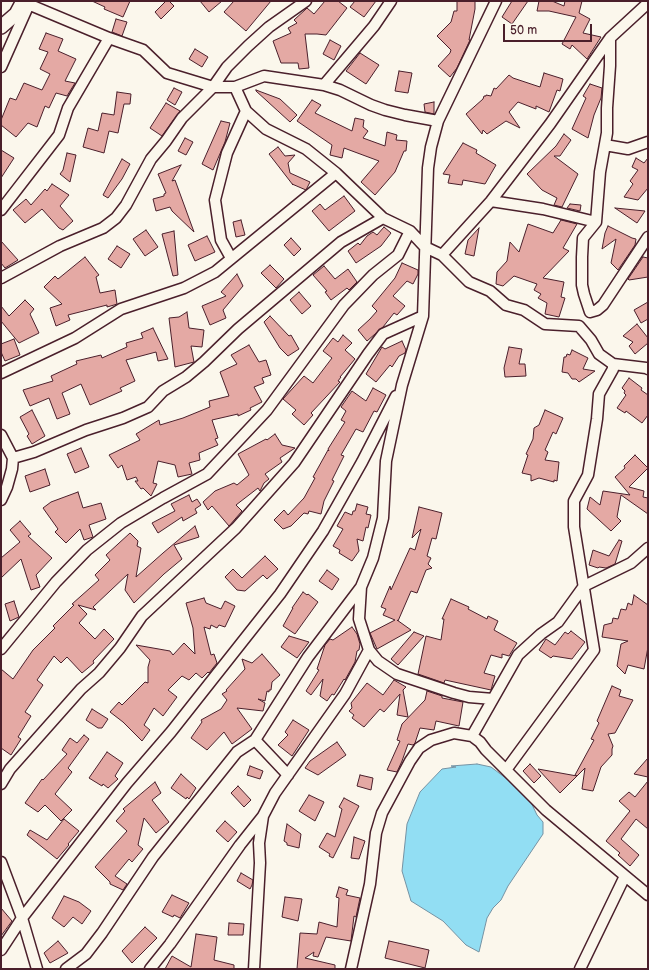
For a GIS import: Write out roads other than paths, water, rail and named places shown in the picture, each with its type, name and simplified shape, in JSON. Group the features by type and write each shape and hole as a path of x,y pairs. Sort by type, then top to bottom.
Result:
{"street":[{"path":"1,278 60,246 103,228 116,218 126,205 151,159 182,118 213,87 227,67 253,41 269,27 306,1"},
{"path":"324,85 374,26 391,1"},
{"path":"66,969 86,954 153,857 237,752 255,740 308,657 361,587 373,558 383,518 386,461 402,385 423,316 428,168 431,147 438,121 496,1"},
{"path":"25,2 109,38 143,50 167,74 213,87 235,87 264,76 324,85 340,90 385,110 438,121"},
{"path":"1,27 16,14 25,2"},
{"path":"1,67 25,2"},
{"path":"442,255 492,201 550,124 610,38 648,3"},
{"path":"1,210 59,135 68,108 109,38"},
{"path":"610,38 607,133 600,172 596,222 584,238 582,257 582,285 590,312 597,310 603,305 648,237"},
{"path":"235,87 246,111 266,129 306,149 336,173 383,218 410,231 425,247 442,255 469,282 490,291 506,305 524,310 545,324 579,326 591,340 599,354 613,364 647,368"},
{"path":"232,258 221,240 215,200 227,153 246,111"},
{"path":"605,145 628,149 648,142"},
{"path":"1,373 75,338 121,309 184,288 215,272 336,173"},
{"path":"492,201 543,209 596,222"},
{"path":"13,458 34,452 86,430 123,418 148,407 163,391 186,377 204,362 238,329 341,242 383,218"},
{"path":"1,649 56,582 87,550 121,522 207,474 267,410 344,305 373,275 398,255 410,231"},
{"path":"579,326 588,306"},
{"path":"1,784 10,769 81,689 99,673 120,648 142,616 236,528 294,463 383,334 423,316"},
{"path":"506,770 594,650 574,527 574,500 588,475 597,419 599,394 613,368 613,364"},
{"path":"1,950 22,918 280,594 323,530 362,462 402,385"},
{"path":"1,434 13,458 12,469 7,487 1,500"},
{"path":"472,736 518,656 541,634 558,622 584,586 631,563 648,548"},
{"path":"361,587 359,619 369,650 378,661 397,674 469,697 493,699"},
{"path":"150,969 170,944 240,845 263,816 275,793 345,694 369,650"},
{"path":"351,969 370,884 376,833 382,813 410,761 419,748 431,740 454,733 472,736 480,742 486,750 546,810 625,876 646,890"},
{"path":"255,740 288,775"},
{"path":"254,969 260,863 259,843 263,816"},
{"path":"1,862 22,918 37,969"},
{"path":"580,969 625,876"}],"water":[{"path":"477,764 491,767 527,794 537,815 543,822 543,834 508,886 501,900 493,908 487,918 479,952 466,945 443,921 411,901 402,871 407,824 420,792 442,769 456,767 451,766"}]}
